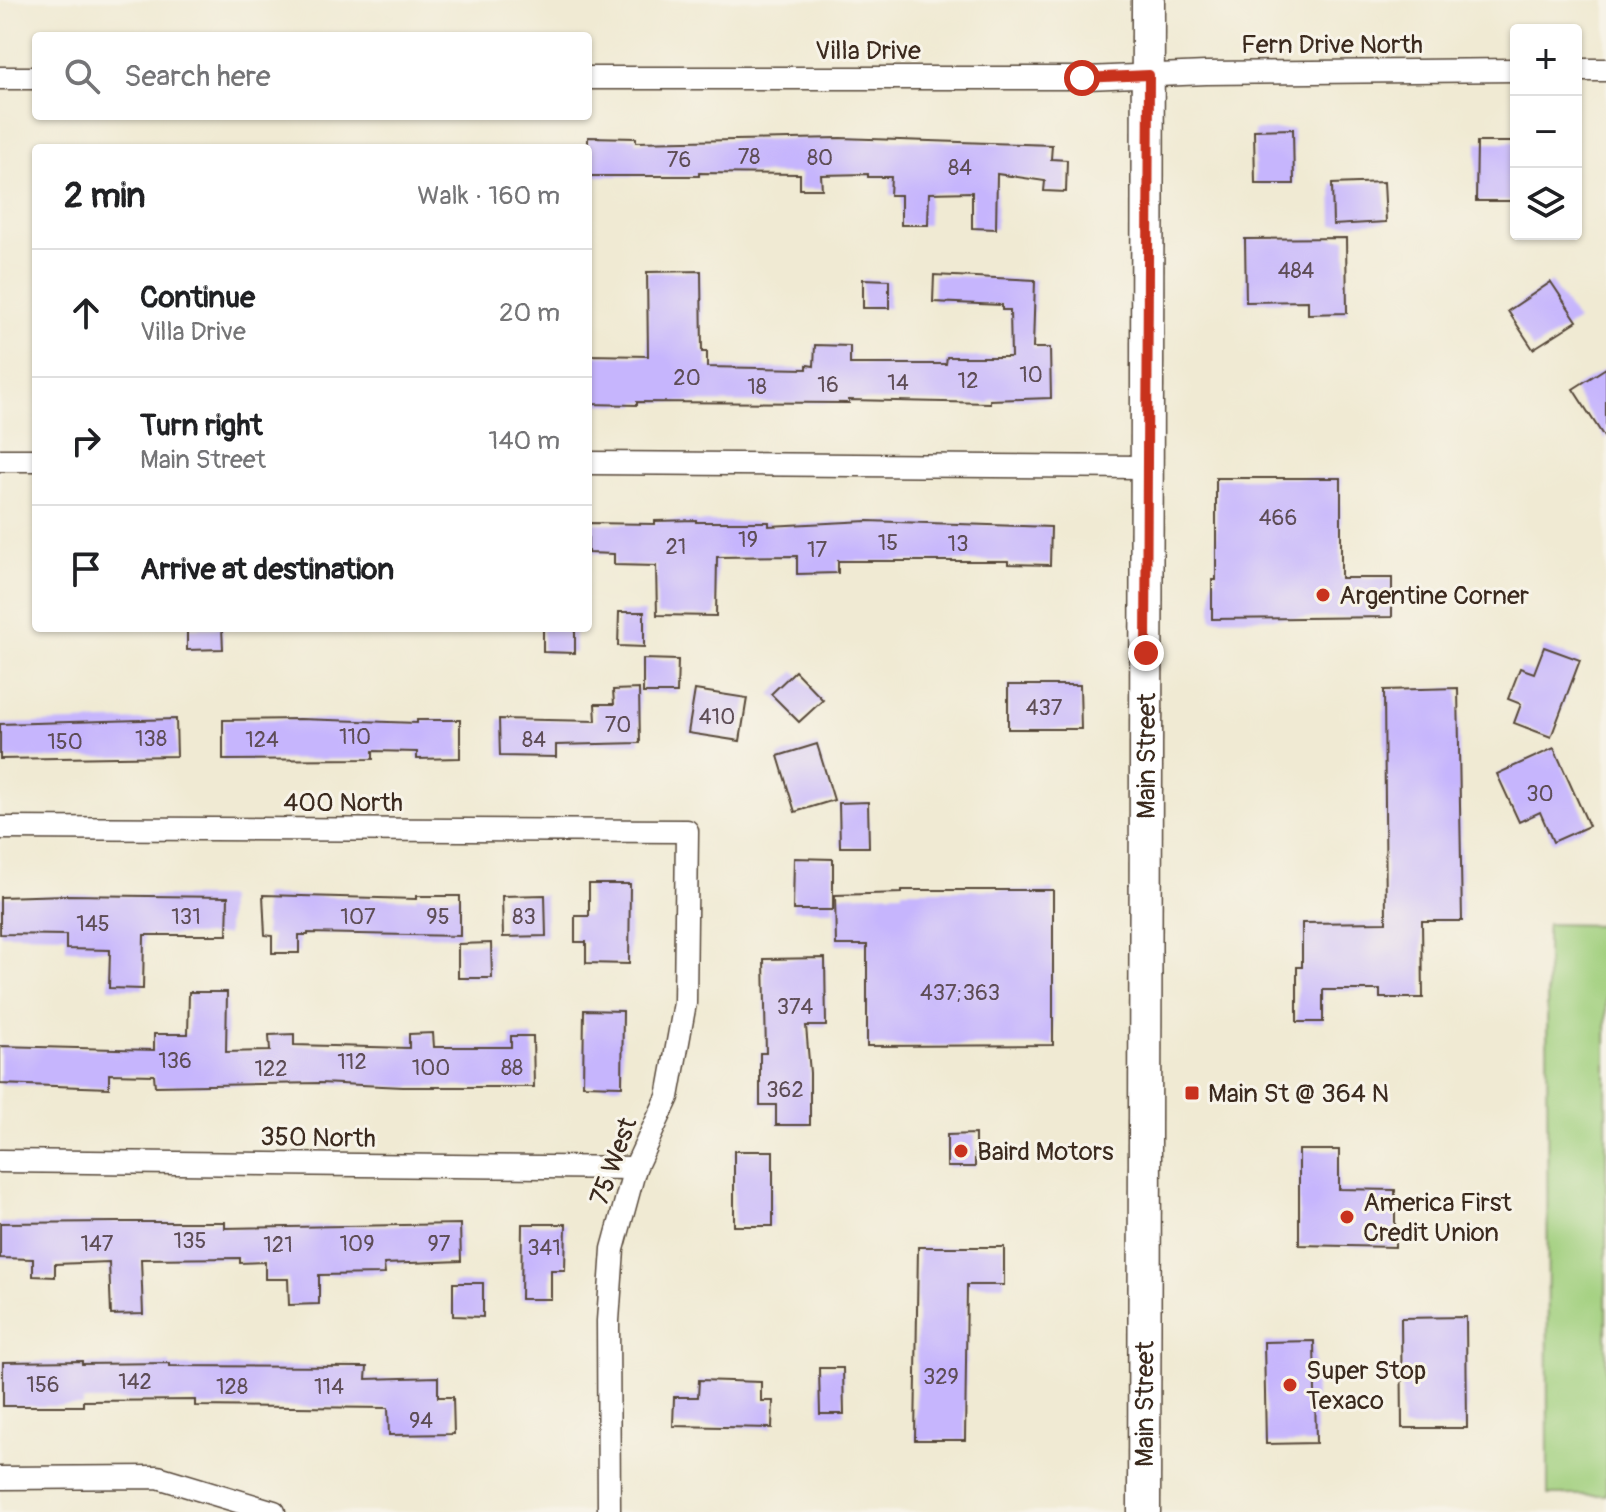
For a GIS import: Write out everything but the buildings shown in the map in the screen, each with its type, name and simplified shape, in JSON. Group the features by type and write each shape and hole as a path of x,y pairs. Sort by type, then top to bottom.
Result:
{"main road":[{"name":"Main Street","path":"1144,1512 1148,0"}],"street":[{"name":"Fern Drive North","path":"1149,75 1510,70"},
{"path":"1582,70 1606,70"},
{"name":"Villa Drive","path":"592,78 1087,78 1149,75"},
{"path":"0,78 32,78"},
{"path":"0,460 32,460"},
{"path":"592,463 1146,467"},
{"name":"400 North","path":"0,828 687,831"},
{"name":"75 West","path":"609,1512 609,1306 613,1249 635,1168 668,1097 685,1003 687,831"},
{"name":"350 North","path":"0,1161 635,1168"},
{"path":"0,1478 158,1477 274,1512"}],"green space":[{"path":"1547,924 1606,925 1606,1495 1548,1495"}],"place":[{"name":"Argentine Corner","path":"1323,595"},
{"name":"Main St @ 364 N","path":"1192,1093"},
{"name":"Baird Motors","path":"961,1151"},
{"name":"America First Credit Union","path":"1347,1217"},
{"name":"Super Stop Texaco","path":"1290,1385"}],"route":[{"path":"1082,78 1149,75 1146,653"}]}
